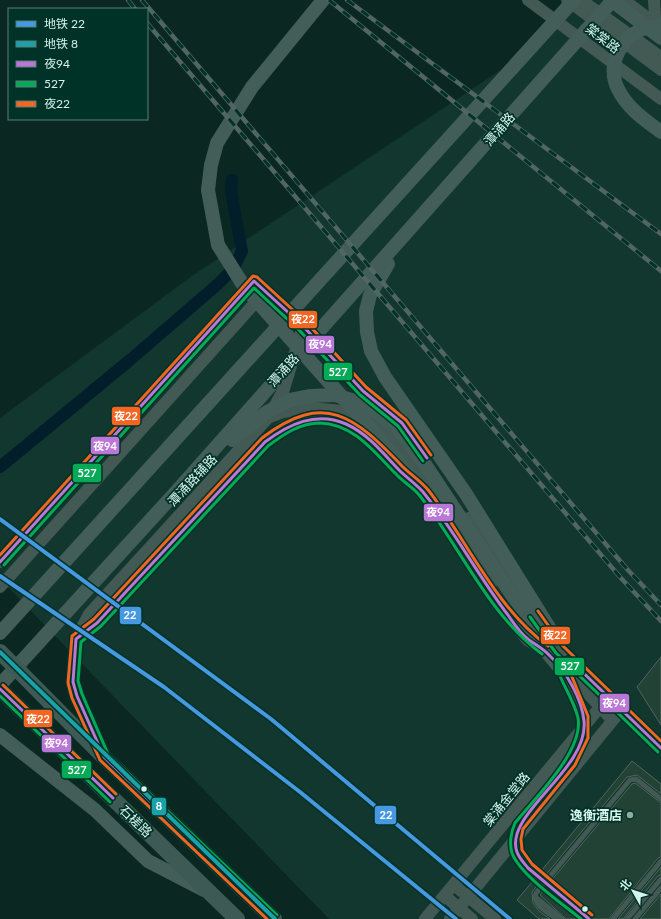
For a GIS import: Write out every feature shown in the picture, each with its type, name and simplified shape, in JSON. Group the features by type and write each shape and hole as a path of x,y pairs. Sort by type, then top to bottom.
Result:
{"main road":[{"path":"323,0 252,87 217,143 211,165 208,190 210,212 218,246 245,288 376,435 423,491 502,607 528,639 545,650 565,674"},
{"path":"0,633 574,0"},
{"path":"612,0 661,38"},
{"name":"潭涌路","path":"0,685 176,492 421,218 612,0"},
{"path":"661,26 641,30 630,35 620,46 616,57 614,75 617,88 623,100 661,132"},
{"path":"421,218 384,270 370,295 366,311 367,332 371,352 385,377 466,494 550,628"},
{"path":"176,492 242,430 267,412 290,400 311,396 335,396 361,403 381,415 398,429 422,460 514,598 542,636 545,650"},
{"path":"104,757 77,696 73,682 76,639 97,623 265,442 286,426 298,421 323,418 354,427 381,448 401,472 423,491"},
{"name":"石槎路","path":"0,652 104,757 274,919"},
{"name":"石槎路","path":"0,689 237,919"},
{"path":"1,737 95,810 148,861 211,894"}],"street":[{"name":"棠棠路","path":"528,0 661,99"},
{"name":"棠棠路","path":"567,0 661,70"},
{"path":"624,0 661,26"},
{"path":"654,0 655,17 661,26"},
{"path":"583,2 661,57"},
{"path":"0,562 254,281 303,326 363,392 383,406 402,423 461,506 546,632 580,670 661,749"},
{"path":"0,587 265,291"},
{"name":"潭涌路辅路","path":"76,639 89,614 268,418 284,389 303,326"},
{"path":"268,418 282,412 308,408 333,410 364,414 388,431 530,629 580,687 612,720"},
{"path":"550,628 580,670"},
{"path":"565,674 585,685 655,750 661,749"},
{"path":"535,874 526,866 518,854 516,833 527,814 578,751 585,729 581,708 565,674"},
{"name":"棠涌金堂路","path":"425,919 608,697"},
{"path":"450,919 612,720 622,710"},
{"path":"454,885 495,919"},
{"path":"445,896 472,919"}],"lane":[{"path":"557,919 540,906 536,899 536,892 630,780 636,779 661,800"},
{"path":"562,919 539,901 538,892 628,785 634,782 661,804"},
{"path":"613,919 661,861"},
{"path":"535,874 589,919"},
{"path":"628,919 661,879"},
{"path":"631,919 661,883"},
{"path":"635,919 661,888"}],"shaded area":[{"path":"582,0 661,0 661,919 329,919 0,579 0,418 192,276 514,61"}],"building":[{"path":"661,657 661,725 637,687"},
{"path":"632,761 661,784 661,794 637,775 627,777 544,877 541,871"},
{"name":"逸衡酒店","path":"635,783 661,803 661,857 658,858 609,919 593,919 592,916 550,882 632,784"},
{"path":"661,867 661,875 658,876 623,919 618,919"},
{"path":"533,881 539,883 532,892 533,903 539,911 550,919 539,919 517,900"},
{"path":"545,888 583,919 566,919 540,895"},
{"path":"661,894 661,919 640,919"}],"waterway":[{"path":"0,467 130,360 218,284 233,269 242,251 231,192 232,180"}],"railway":[{"path":"128,0 134,8"},
{"path":"142,0 627,569 661,605"},
{"path":"329,0 661,271"},
{"path":"347,0 661,234"},
{"path":"148,24 620,577 661,621"}],"metro line":[{"name":"22","path":"0,519 271,719 510,919"},
{"name":"22","path":"0,576 164,687 300,792 456,919"},
{"name":"8","path":"0,652 275,919"}],"transit line":[{"name":"夜22","path":"0,555 253,276 257,277 307,323 366,387 406,420 431,455"},
{"name":"夜94","path":"0,562 254,281 303,326 363,391 402,423 427,458"},
{"name":"527","path":"4,565 254,288 299,330 360,395 398,426 423,461"},
{"name":"夜22","path":"267,919 100,760 72,698 68,683 72,636 94,619 262,438 284,423 304,415 322,413 338,416 354,423 369,434 405,469 423,484 443,511 497,593 529,630 548,646"},
{"name":"夜94","path":"274,919 104,757 77,696 73,682 76,639 97,623 265,442 293,425 314,419 335,420 354,428 375,444 399,470 423,492 446,522 520,632 545,651 556,662 562,669 577,695 584,721 582,739 574,757 522,822 516,837 517,852 528,868 589,919"},
{"name":"527","path":"277,915 108,754 82,694 78,681 81,642 101,626 268,446 286,433 313,423 343,428 353,434 371,448 420,496 435,516 490,600 523,638 542,654"},
{"name":"夜22","path":"538,611 563,646 661,741"},
{"name":"527","path":"530,617 556,653 658,752"},
{"name":"夜94","path":"568,658 661,748"},
{"name":"夜22","path":"570,672 588,716 588,738 575,765 523,829 521,839 522,850 532,864 592,915"},
{"name":"527","path":"560,676 577,713 578,731 566,759 556,774 515,823 511,846 512,853 517,862 533,880 581,919"},
{"name":"夜22","path":"3,685 116,794"},
{"name":"夜94","path":"0,689 113,798"},
{"name":"527","path":"0,696 110,802"}],"place":[{"name":"逸衡酒店","path":"630,815"}]}
